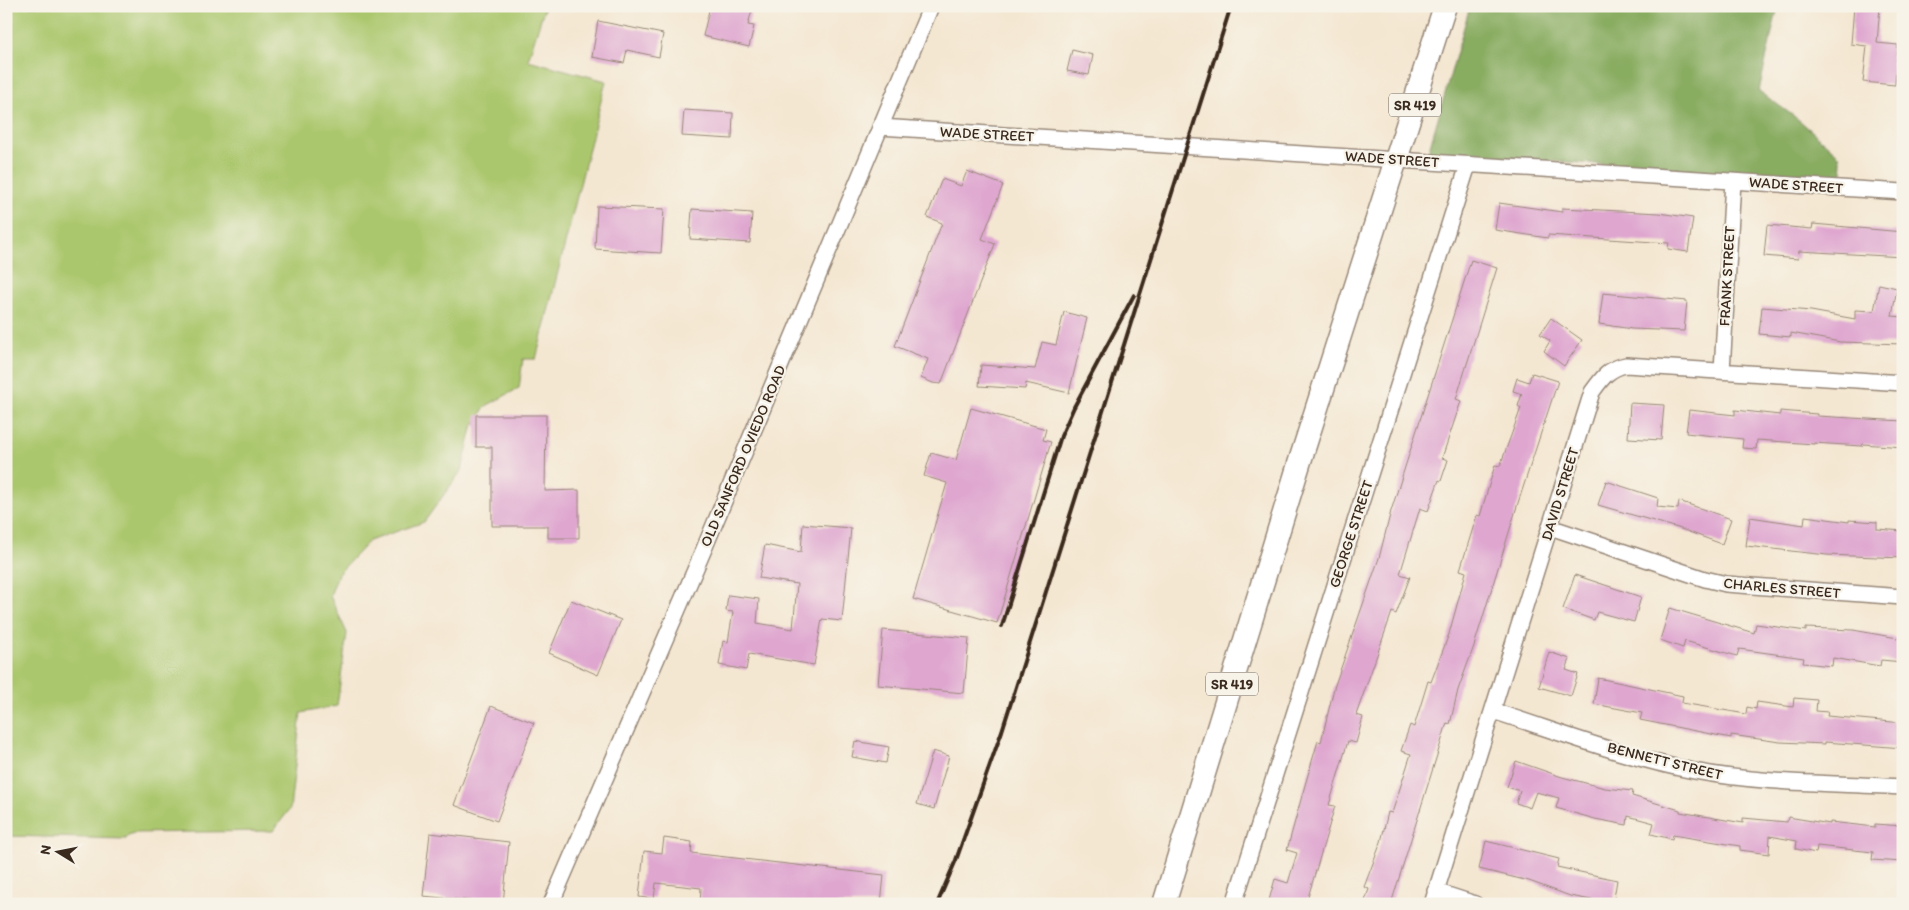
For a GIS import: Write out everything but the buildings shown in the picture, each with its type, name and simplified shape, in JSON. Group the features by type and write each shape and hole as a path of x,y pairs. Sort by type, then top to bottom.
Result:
{"main road":[{"name":"SR 419","path":"1164,904 1296,474 1398,160 1445,6"}],"street":[{"name":"OLD SANFORD OVIEDO ROAD","path":"551,904 704,549 931,6"},
{"name":"WADE STREET","path":"880,127 1903,192"},
{"name":"GEORGE STREET","path":"1234,904 1468,165"},
{"name":"FRANK STREET","path":"1722,371 1732,181"},
{"name":"DAVID STREET","path":"1434,898 1592,392 1603,376 1614,367 1626,365 1903,383"},
{"name":"CHARLES STREET","path":"1550,527 1705,579 1726,584 1903,597"},
{"name":"BENNETT STREET","path":"1493,711 1644,759 1692,771 1738,778 1903,787"},
{"path":"1434,898 1475,904"}],"green space":[{"path":"6,6 545,6 528,60 606,81 536,359 523,359 519,388 486,406 472,428 462,470 424,522 369,541 338,574 330,596 347,633 337,706 301,713 290,809 273,831 134,833 128,835 126,839 6,836"},
{"path":"1470,6 1778,6 1759,91 1799,120 1839,155 1844,180 1428,153"}],"railway":[{"path":"937,904 956,860 1002,731 1231,6"},
{"path":"1002,626 1061,436 1074,407 1134,295"}]}
